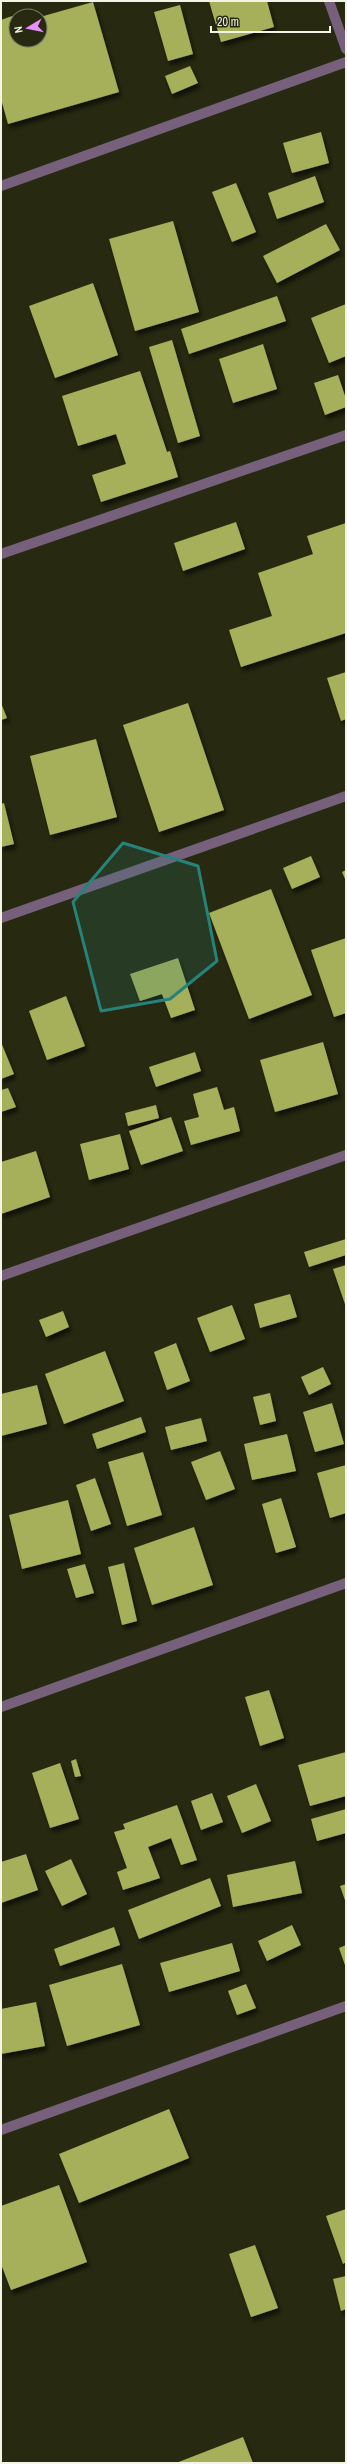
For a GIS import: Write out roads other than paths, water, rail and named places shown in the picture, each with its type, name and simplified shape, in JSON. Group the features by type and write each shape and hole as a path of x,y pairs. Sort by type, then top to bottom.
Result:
{"street":[{"path":"329,1 346,49"},
{"path":"1,186 346,62"},
{"path":"1,554 346,435"},
{"path":"1,918 346,796"},
{"path":"1,1276 346,1155"},
{"path":"1,1707 346,1583"},
{"path":"1,2130 346,2006"}]}
